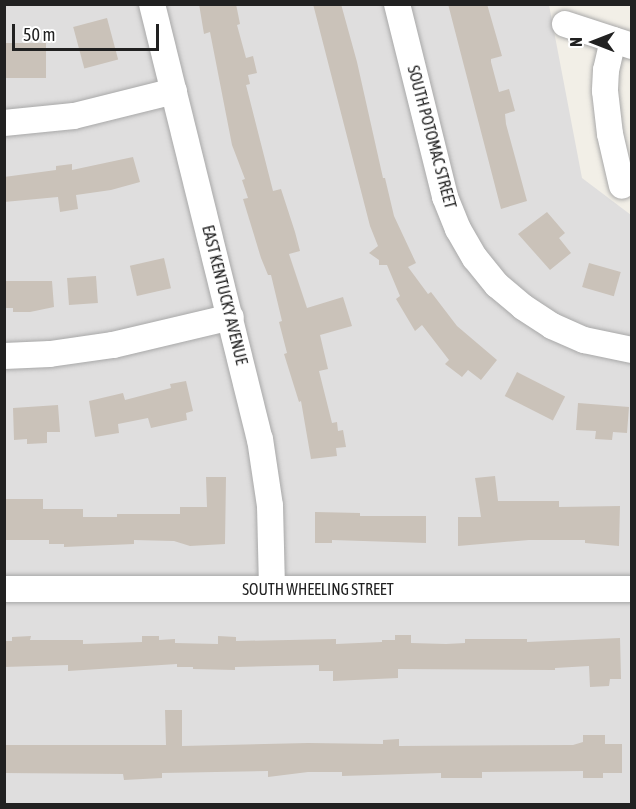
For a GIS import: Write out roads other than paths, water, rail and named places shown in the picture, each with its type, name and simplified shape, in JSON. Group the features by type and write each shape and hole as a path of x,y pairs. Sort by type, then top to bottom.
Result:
{"street":[{"name":"EAST KENTUCKY AVENUE","path":"153,4 253,406 266,472 272,540 272,589"},
{"name":"SOUTH POTOMAC STREET","path":"397,4 446,197 458,229 476,258 497,285 523,307 552,326 584,340 632,350"},
{"path":"565,24 622,43 606,70 605,91 610,134 622,186"},
{"path":"4,123 74,116 174,91"},
{"path":"4,356 50,354 113,345 231,317"},
{"name":"SOUTH WHEELING STREET","path":"4,589 632,589"}]}
